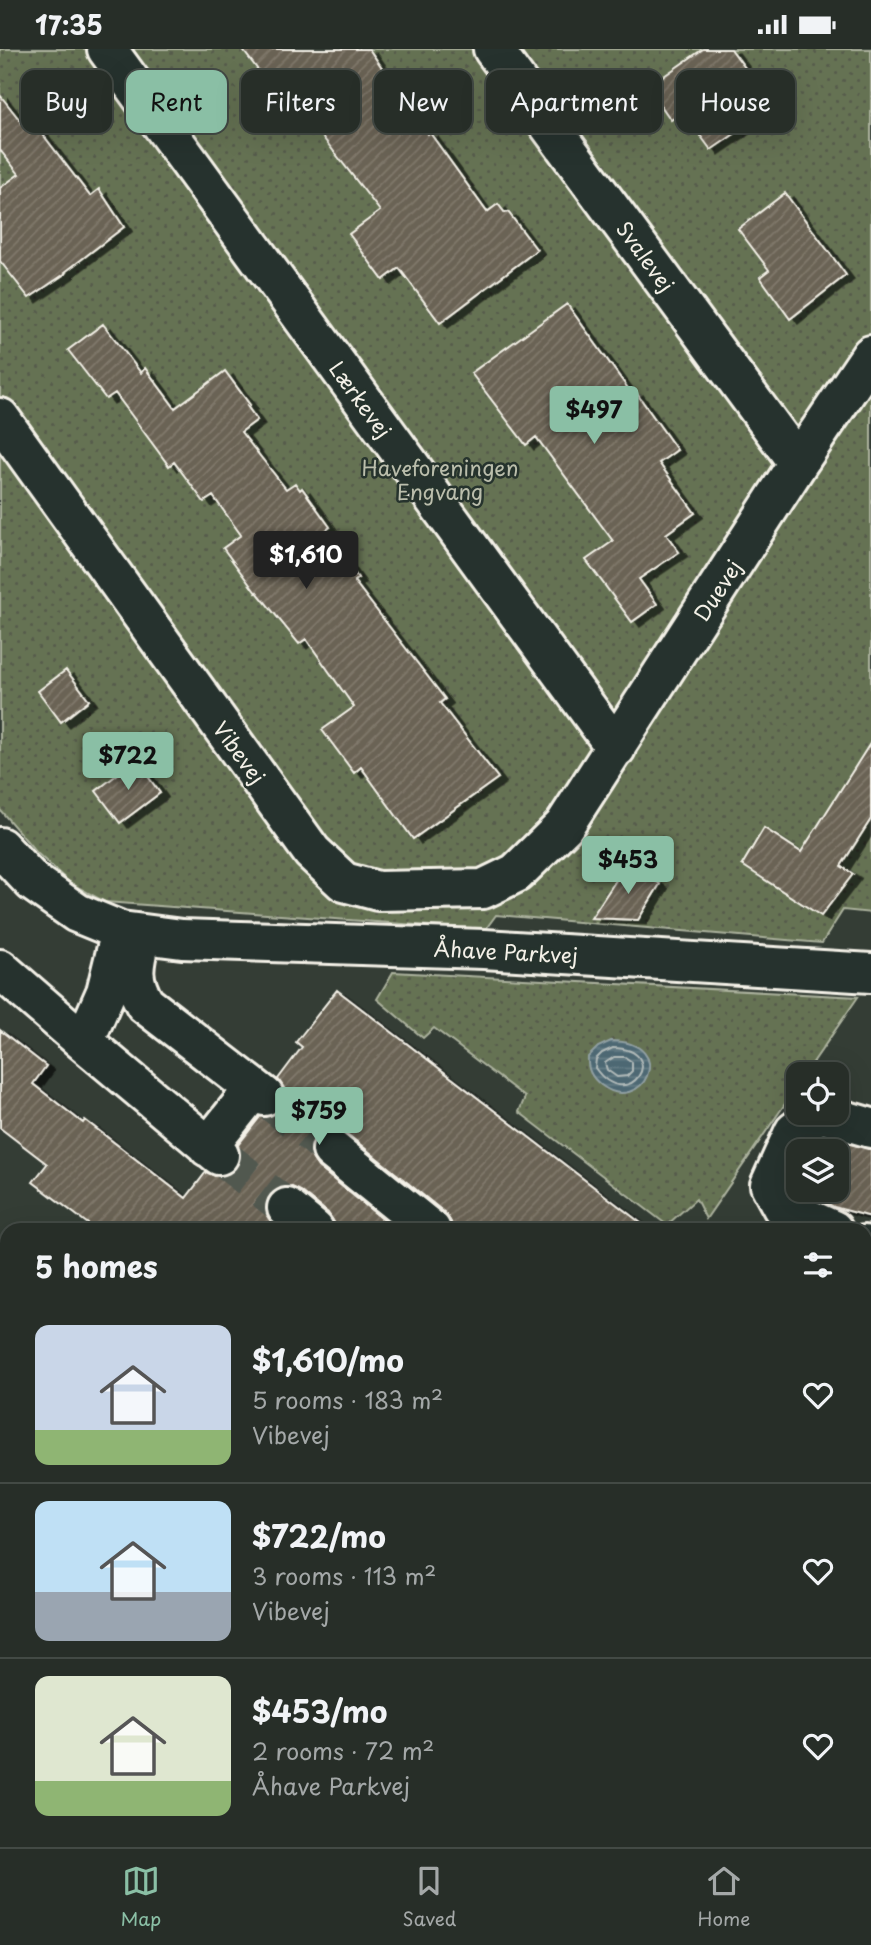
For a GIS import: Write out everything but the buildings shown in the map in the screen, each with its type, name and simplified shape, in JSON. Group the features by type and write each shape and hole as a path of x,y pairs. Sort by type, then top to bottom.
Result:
{"street":[{"name":"Lærkevej","path":"107,49 615,748"},
{"name":"Svalevej","path":"493,49 798,463"},
{"name":"Duevej","path":"564,826 798,463 871,355"},
{"name":"Vibevej","path":"0,418 312,852 344,882 378,891 483,889 516,873 564,826"},
{"name":"Åhave Parkvej","path":"2,856 77,913 131,932 182,939 484,949 871,973"},
{"path":"84,1042 131,932"},
{"path":"0,969 214,1151 259,1092 145,1004 134,986 135,960 131,932"},
{"path":"807,1125 770,1185 782,1207 817,1223"},
{"path":"849,1125 871,1128"},
{"path":"332,1150 422,1223"}],"green space":[{"name":"Haveforeningen Engvang","path":"0,49 871,49 871,913 843,910 822,943 496,915 485,930 105,902 70,883 37,853 0,810"},
{"path":"393,972 858,997 813,1062 786,1062 786,1102 706,1219 696,1199 669,1223 664,1223 519,1112 525,1097 434,1028 423,1038 377,999"}],"water":[{"path":"611,1041 632,1044 644,1053 649,1064 647,1075 640,1085 630,1092 616,1092 601,1085 589,1069 588,1057 598,1047"}],"tunnel":[{"path":"264,1096 332,1150"},
{"path":"219,1155 287,1208"}]}
